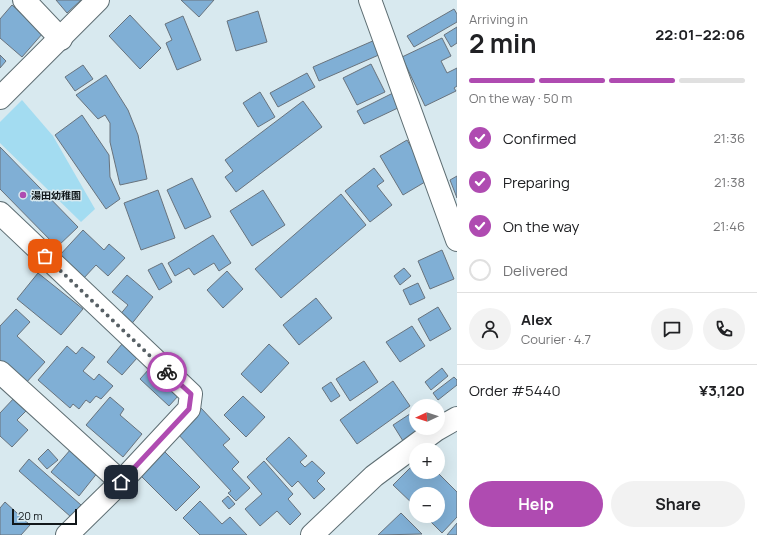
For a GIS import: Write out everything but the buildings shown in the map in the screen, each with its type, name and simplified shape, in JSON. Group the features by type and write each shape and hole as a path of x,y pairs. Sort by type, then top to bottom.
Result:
{"street":[{"path":"24,0 61,39"},
{"path":"0,98 61,39 98,0"},
{"path":"370,0 455,225"},
{"path":"0,213 191,394 189,409 121,482 67,535"},
{"path":"0,372 121,482"},
{"path":"312,535 374,476 436,430 457,418"}],"shaded area":[{"path":"22,100 53,136 95,209 81,222 0,143 0,122"}],"way so far":[{"path":"45,256 167,372"}],"place":[{"name":"湯田幼稚園","path":"23,195"}],"route":[{"path":"121,482 189,409 191,394 167,372"}]}
